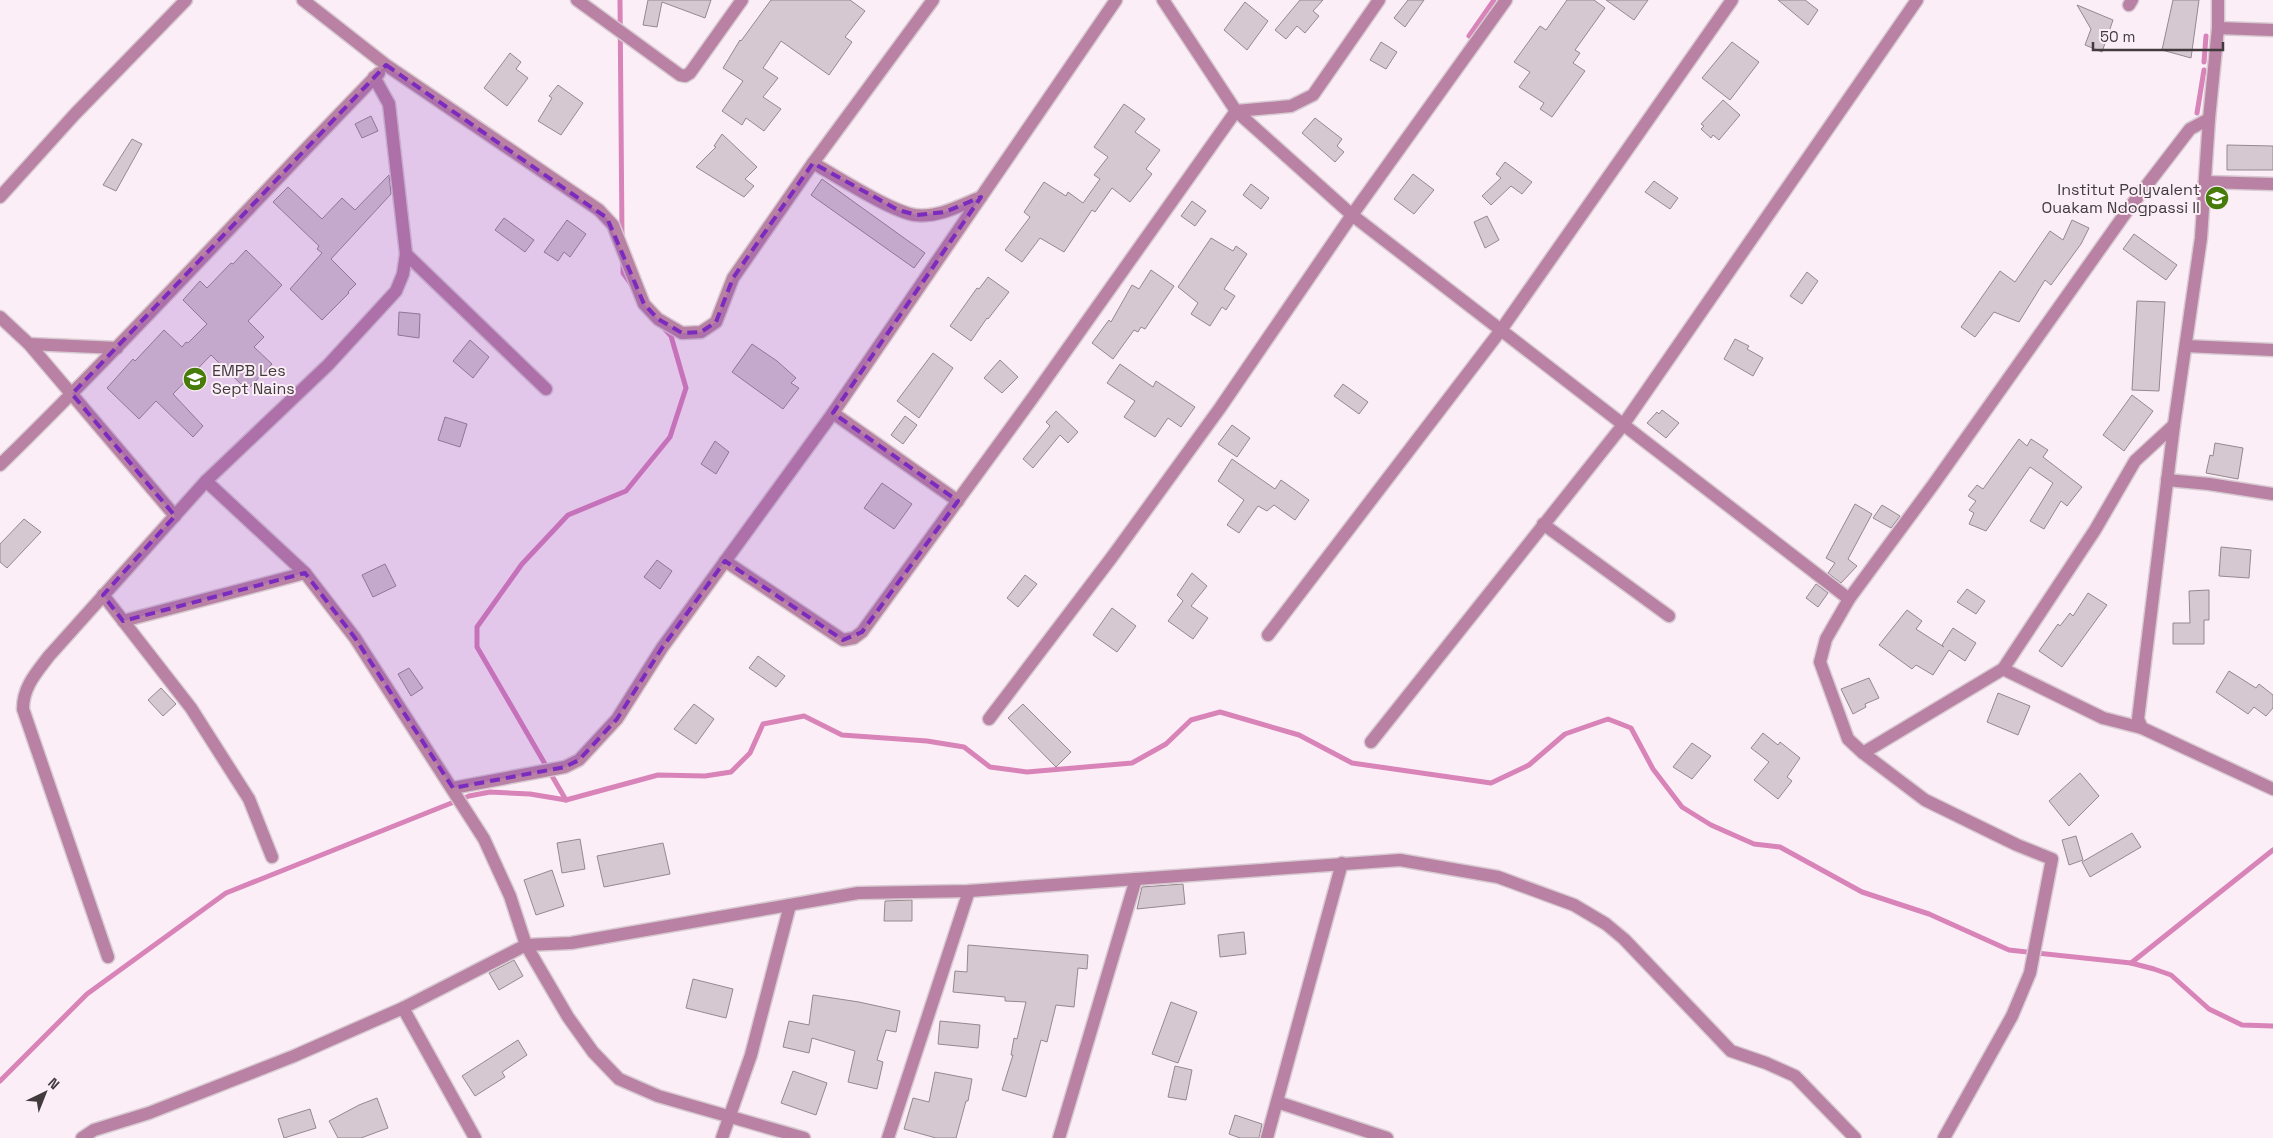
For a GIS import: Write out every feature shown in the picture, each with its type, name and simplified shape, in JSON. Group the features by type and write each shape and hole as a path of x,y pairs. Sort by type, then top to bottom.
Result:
{"street":[{"path":"0,197 75,114 186,0"},
{"path":"304,0 386,65 607,218 613,224 644,304 658,319 682,333 701,332 716,322 733,278 813,163 933,0"},
{"path":"577,0 685,76 690,73 742,0"},
{"path":"453,788 566,767 579,760 617,719 662,648 833,413 1116,0"},
{"path":"1163,0 1236,111 1352,215 1849,599"},
{"path":"726,561 843,640 854,638 862,632 958,501 1236,111 1291,106 1313,95 1379,0"},
{"path":"989,719 1112,557 1220,408 1352,215 1506,0"},
{"path":"1268,635 1501,330 1732,0"},
{"path":"1371,742 1623,424 1917,0"},
{"path":"2142,728 2138,718 2167,480 2202,238 2209,119 2218,28 2218,0"},
{"path":"2218,28 2273,30"},
{"path":"0,465 117,348 234,222 386,65"},
{"path":"108,957 23,708 23,697 27,685 49,656 206,481 328,365 396,291 403,274 406,254 389,104 374,77"},
{"path":"1944,1138 2012,1016 2030,973 2052,858 2017,845 1925,800 1863,754 1848,739 1820,662 1826,638 1849,599 2173,149 2190,128 2209,119"},
{"path":"813,163 898,210 917,215 945,212 982,197"},
{"path":"2205,182 2273,184"},
{"path":"406,254 546,389"},
{"path":"0,316 29,344 175,516"},
{"path":"29,344 117,348"},
{"path":"2186,346 2273,350"},
{"path":"833,413 958,501"},
{"path":"1863,754 2003,669 2095,530 2135,461 2174,425"},
{"path":"2167,480 2209,484 2273,494"},
{"path":"206,481 305,573 356,638 484,839 510,896 526,945 568,1017 593,1052 619,1079 658,1096 804,1138"},
{"path":"1543,524 1669,616"},
{"path":"123,621 305,573"},
{"path":"103,596 192,708 248,799 272,857"},
{"path":"2003,669 2104,718 2142,728 2273,789"},
{"path":"82,1138 94,1130 149,1114 294,1056 403,1008 526,945 570,943 858,893 969,891 1400,860 1498,877 1574,905 1606,924 1624,938 1730,1051 1766,1063 1795,1076 1854,1138"},
{"path":"1267,1138 1342,863"},
{"path":"1059,1138 1136,879"},
{"path":"888,1138 969,891"},
{"path":"722,1138 751,1055 790,905"},
{"path":"403,1008 471,1137"},
{"path":"1277,1102 1388,1138"}],"highlighted area":[{"path":"386,65 607,218 644,304 658,319 682,333 701,332 716,322 733,278 813,163 898,210 917,215 945,212 981,197 833,413 958,501 862,632 843,640 725,561 662,648 617,719 579,760 565,767 453,788 355,638 305,573 123,621 103,595 175,516 72,394"}],"building":[{"path":"648,0 711,0 705,18 662,2 657,27 643,25"},
{"path":"771,0 850,0 865,11 845,37 852,42 829,75 781,41 763,68 778,78 763,97 781,109 764,131 746,118 742,125 722,111 743,81 723,68 740,40"},
{"path":"1300,0 1323,0 1313,11 1319,16 1305,33 1297,26 1286,39 1275,30"},
{"path":"1408,0 1424,0 1405,27 1394,18"},
{"path":"1567,0 1594,0 1605,8 1575,50 1580,53 1573,63 1585,71 1552,117 1540,109 1544,103 1519,87 1530,72 1514,62 1540,26 1546,30"},
{"path":"1606,0 1648,0 1634,20"},
{"path":"1778,0 1805,0 1818,10 1808,25"},
{"path":"2173,0 2199,0 2191,58 2162,50"},
{"path":"1245,2 1268,21 1247,50 1224,30"},
{"path":"2077,5 2113,20 2102,52 2085,45 2091,29"},
{"path":"1381,42 1397,52 1386,69 1370,60"},
{"path":"1732,42 1759,62 1730,100 1702,78"},
{"path":"510,53 521,62 516,69 528,78 507,106 484,88"},
{"path":"558,85 583,103 561,135 538,121 552,98 549,96"},
{"path":"1723,100 1740,115 1719,140 1713,135 1711,138 1701,129 1704,126 1701,124"},
{"path":"1124,104 1145,119 1135,132 1160,150 1146,169 1152,174 1130,202 1112,188 1095,212 1092,210 1064,252 1040,238 1022,262 1005,250 1030,217 1024,212 1044,182 1066,196 1068,192 1083,203 1100,179 1094,175 1108,157 1094,147"},
{"path":"371,116 378,131 362,138 355,124"},
{"path":"1315,118 1342,139 1337,146 1344,152 1335,162 1302,133"},
{"path":"722,134 757,167 745,179 754,186 744,197 696,167 716,147 714,146"},
{"path":"132,139 142,144 116,191 103,185"},
{"path":"2227,145 2273,146 2273,170 2227,170"},
{"path":"1505,162 1532,182 1522,194 1511,186 1491,205 1482,196 1501,178 1496,174"},
{"path":"1413,174 1434,190 1414,214 1394,199"},
{"path":"389,175 391,194 331,259 356,284 322,320 290,289 322,253 317,249 319,246 273,202 288,187 322,219 342,198 355,210"},
{"path":"822,179 925,253 914,268 811,195"},
{"path":"1654,181 1678,198 1670,209 1645,192"},
{"path":"1251,184 1269,198 1261,209 1243,195"},
{"path":"1192,201 1206,211 1195,226 1181,216"},
{"path":"1487,216 1499,240 1485,248 1474,222"},
{"path":"504,218 534,240 525,252 495,230"},
{"path":"567,220 586,234 570,257 564,252 558,261 544,252"},
{"path":"2072,220 2089,228 2081,244 2051,285 2045,280 2019,322 1994,312 1975,337 1961,327 2000,271 2015,282 2050,231 2063,240"},
{"path":"2134,234 2177,265 2166,280 2123,249"},
{"path":"1211,238 1233,251 1236,246 1247,254 1224,289 1235,296 1226,310 1222,307 1210,326 1191,314 1198,303 1178,287"},
{"path":"246,250 282,285 248,321 264,337 254,347 272,364 247,390 211,355 173,394 203,426 193,437 156,401 139,419 107,388 133,359 135,361 164,330 182,347 186,342 188,343 207,324 183,300 200,281 207,288"},
{"path":"1151,270 1174,286 1145,329 1141,327 1138,332 1134,330 1113,359 1092,343 1109,320 1111,322 1132,285 1139,289"},
{"path":"1807,272 1818,281 1802,304 1790,296"},
{"path":"988,277 1009,292 971,341 950,326 977,288 979,289"},
{"path":"2137,301 2165,302 2159,391 2132,390"},
{"path":"399,312 420,314 419,338 398,335"},
{"path":"1735,339 1749,346 1747,349 1763,358 1753,376 1724,359"},
{"path":"470,340 489,357 473,378 453,361"},
{"path":"752,344 777,361 796,378 791,383 799,388 783,409 732,372"},
{"path":"933,353 953,368 919,418 897,401"},
{"path":"1000,360 1018,377 1002,393 984,378"},
{"path":"1120,364 1153,387 1156,381 1195,407 1181,427 1168,418 1155,437 1124,417 1135,401 1107,383"},
{"path":"1343,384 1368,402 1359,414 1334,396"},
{"path":"2132,395 2153,411 2124,451 2103,435"},
{"path":"1662,410 1679,423 1666,438 1647,423 1657,412 1659,414"},
{"path":"1056,411 1078,432 1068,443 1060,435 1033,468 1023,459 1050,426 1046,422"},
{"path":"905,416 917,425 903,444 891,435"},
{"path":"445,417 467,424 460,447 438,440"},
{"path":"1232,425 1250,438 1237,457 1218,444"},
{"path":"2019,439 2027,446 2031,439 2048,450 2043,457 2082,487 2067,506 2061,501 2044,529 2030,521 2053,483 2030,467 1986,531 1969,524 1974,513 1969,510 1976,501 1968,496 1977,485 1983,489"},
{"path":"715,441 729,452 716,474 701,464"},
{"path":"2215,443 2243,448 2238,479 2206,473 2210,455 2213,456"},
{"path":"1232,459 1275,489 1281,480 1309,500 1295,520 1274,505 1267,511 1258,506 1239,533 1227,525 1244,500 1218,481"},
{"path":"882,483 912,504 894,529 864,508"},
{"path":"1855,504 1872,514 1848,559 1857,566 1841,583 1828,573 1835,563 1826,558"},
{"path":"1882,505 1900,516 1891,528 1873,518"},
{"path":"24,519 41,532 7,568 0,562 0,544"},
{"path":"2221,547 2251,550 2249,578 2219,576"},
{"path":"657,560 672,571 660,589 644,577"},
{"path":"385,564 396,586 373,597 362,575"},
{"path":"1192,573 1207,586 1191,606 1208,618 1193,639 1168,621 1183,601 1177,595"},
{"path":"1025,575 1037,584 1018,607 1007,598"},
{"path":"1816,584 1828,593 1818,607 1806,598"},
{"path":"1967,589 1985,601 1976,614 1957,602"},
{"path":"2209,590 2209,620 2204,620 2204,644 2173,644 2173,623 2190,623 2189,591"},
{"path":"2088,593 2107,605 2062,667 2039,651 2058,624 2060,626 2070,613 2073,616"},
{"path":"1112,608 1136,626 1117,652 1093,635"},
{"path":"1907,610 1922,621 1916,629 1944,647 1942,645 1953,628 1976,643 1965,661 1949,650 1933,675 1916,665 1912,669 1879,645"},
{"path":"758,656 785,676 776,687 749,668"},
{"path":"409,668 423,688 411,696 398,674"},
{"path":"2229,671 2256,688 2259,684 2273,695 2273,708 2266,716 2254,707 2248,714 2216,692"},
{"path":"1869,678 1879,698 1865,704 1866,707 1853,714 1841,689"},
{"path":"161,688 176,704 163,716 148,700"},
{"path":"1998,693 2030,706 2018,735 1987,722"},
{"path":"694,704 714,719 696,744 674,729"},
{"path":"1023,704 1071,752 1056,767 1008,718"},
{"path":"1763,733 1778,745 1780,742 1800,758 1787,777 1792,781 1778,799 1754,780 1769,762 1751,748"},
{"path":"1692,743 1711,756 1692,779 1673,767"},
{"path":"2080,773 2099,796 2069,826 2049,801"},
{"path":"2132,833 2141,847 2090,877 2082,862"},
{"path":"2076,836 2083,860 2069,865 2062,840"},
{"path":"580,839 585,869 562,873 557,843"},
{"path":"663,843 670,874 604,887 597,856"},
{"path":"552,870 564,906 536,915 524,880"},
{"path":"1183,884 1185,904 1137,909 1142,887"},
{"path":"912,900 912,921 884,921 885,901"},
{"path":"1244,932 1246,954 1220,957 1218,935"},
{"path":"968,945 1088,955 1087,969 1078,968 1074,1007 1056,1005 1047,1042 1041,1040 1026,1097 1002,1090 1013,1055 1011,1055 1014,1038 1017,1039 1026,1002 1005,1001 1005,997 953,992 955,971 967,972"},
{"path":"514,960 523,976 499,990 489,973"},
{"path":"693,979 733,989 726,1018 686,1008"},
{"path":"813,995 900,1011 896,1032 886,1030 877,1060 883,1062 877,1089 848,1082 855,1051 812,1038 809,1053 783,1047 789,1021 809,1025"},
{"path":"1171,1002 1197,1012 1178,1063 1152,1054"},
{"path":"940,1021 980,1025 978,1048 938,1044"},
{"path":"518,1040 527,1055 502,1072 505,1077 475,1096 462,1076"},
{"path":"1175,1066 1192,1070 1186,1100 1168,1097"},
{"path":"793,1071 827,1083 816,1115 781,1103"},
{"path":"935,1072 972,1079 968,1101 966,1101 956,1138 936,1138 904,1129 913,1098 929,1102"},
{"path":"377,1098 388,1128 361,1138 338,1138 329,1121"},
{"path":"310,1109 316,1128 284,1138 278,1119"},
{"path":"1235,1115 1262,1124 1259,1138 1240,1138 1229,1134"}],"waterway":[{"path":"620,0 622,237"},
{"path":"1469,36 1494,0"},
{"path":"2204,62 2206,36"},
{"path":"2197,113 2204,70"},
{"path":"623,260 623,273 631,284"},
{"path":"566,800 477,647 477,627 522,564 568,515 626,491 670,437 686,388 671,336 663,327"},
{"path":"0,1081 87,994 226,893 469,796 490,792 530,794 566,800 658,775 705,776 731,772 750,753 763,724 804,716 842,735 927,741 964,747 990,767 1027,772 1132,763 1166,744 1191,720 1220,712 1299,735 1352,763 1491,783 1529,765 1565,734 1608,719 1631,728 1653,769 1682,807 1711,825 1754,844 1780,847 1862,892 1929,914 2009,950 2131,963 2154,969 2171,975 2209,1009 2242,1025 2273,1026"},
{"path":"2131,963 2273,850"}],"place":[{"name":"Institut Polyvalent Ouakam Ndogpassi II","path":"2217,198"},
{"name":"EMPB Les Sept Nains","path":"195,379"}]}
